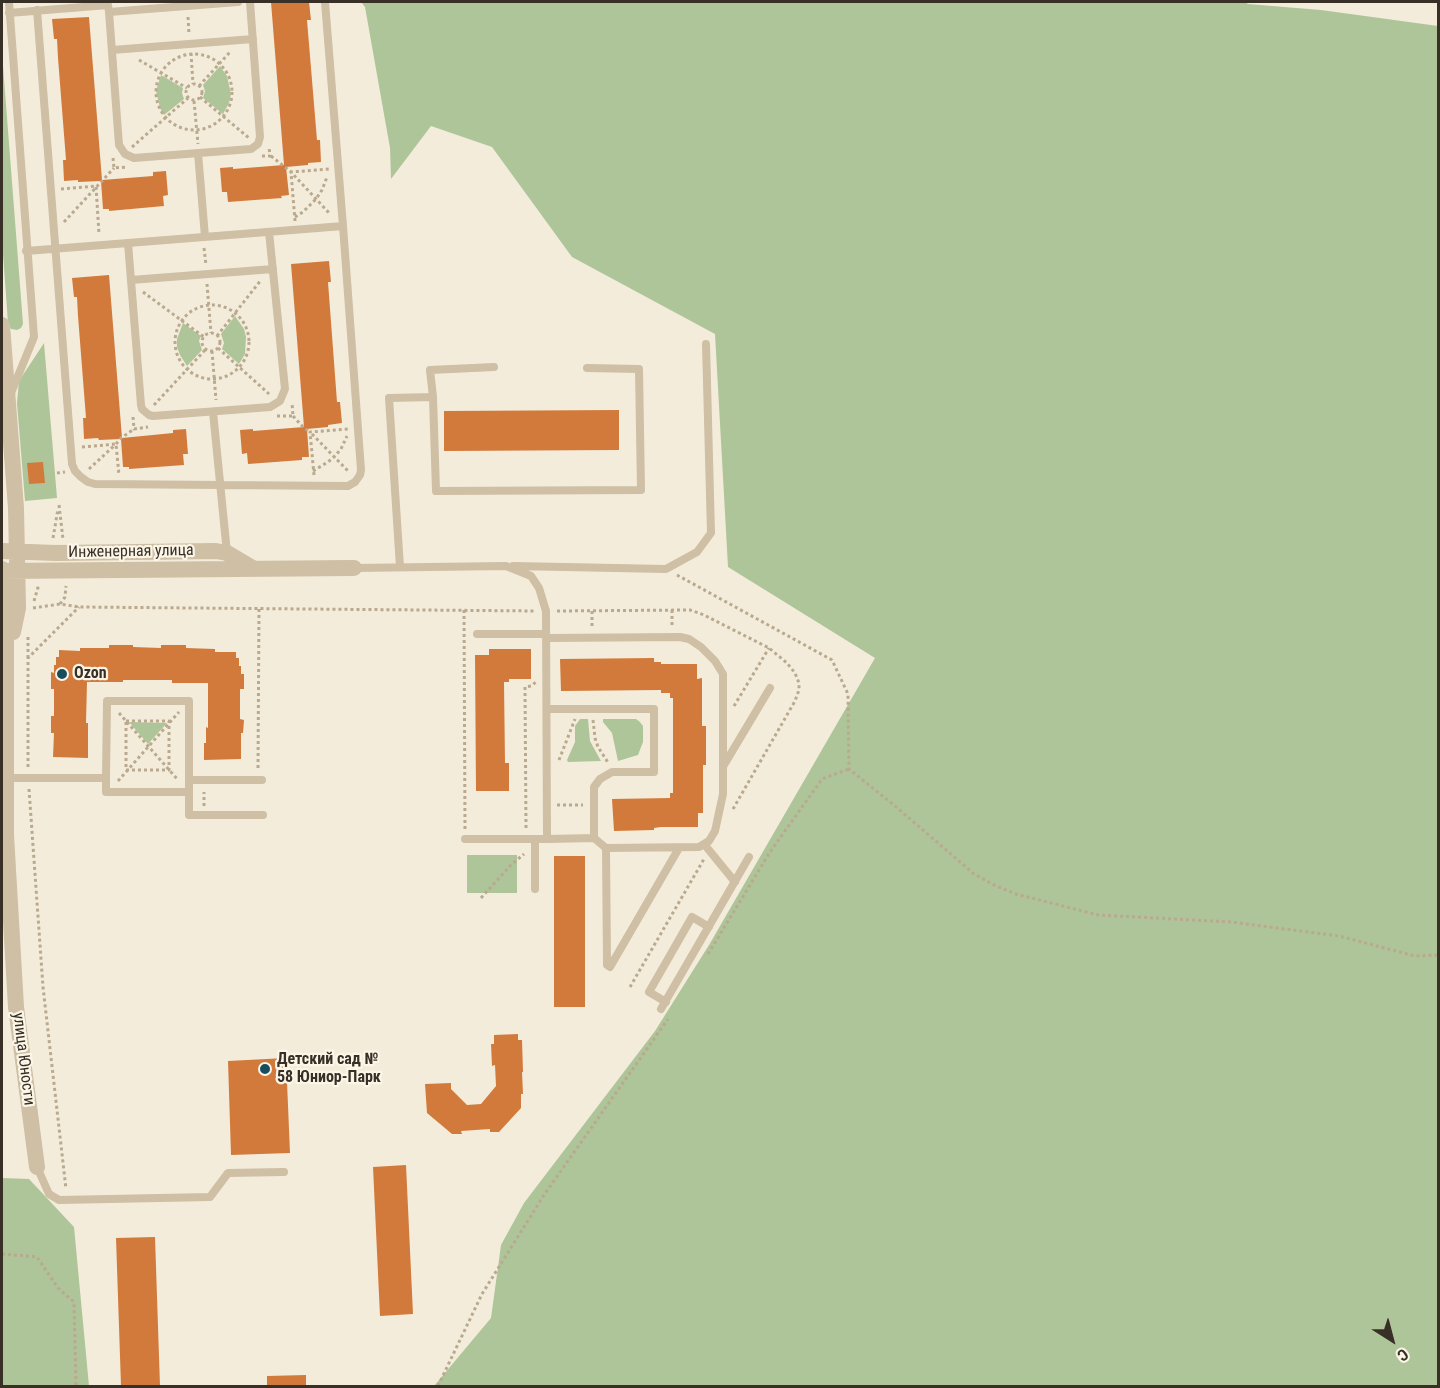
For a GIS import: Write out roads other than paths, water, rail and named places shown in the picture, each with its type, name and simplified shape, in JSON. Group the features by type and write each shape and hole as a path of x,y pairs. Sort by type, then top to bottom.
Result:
{"street":[{"name":"улица Юности","path":"2,325 16,508 5,570 6,835 16,1006 37,1167"},
{"name":"Инженерная улица","path":"9,551 56,553 216,551 227,553 256,570"},
{"name":"Инженерная улица","path":"5,570 354,568"},
{"name":"улица Юности","path":"5,570 18,611 7,663"}],"lane":[{"path":"8,401 34,337 9,2"},
{"path":"109,12 238,2"},
{"path":"9,12 108,5 119,145 124,154 134,158 251,149 258,145 260,137 250,2"},
{"path":"37,10 72,464 75,471 88,482 95,484 348,486 357,480 361,470 325,2"},
{"path":"112,50 253,39"},
{"path":"198,153 205,237"},
{"path":"26,251 343,226"},
{"path":"128,243 142,409 153,416 215,412 270,407 278,402 285,389 271,270 269,232"},
{"path":"131,282 271,270"},
{"path":"354,568 506,566 666,569 697,552 711,533 706,344"},
{"path":"494,367 430,370 436,491 641,490 639,369 587,368"},
{"path":"400,567 389,398 433,397"},
{"path":"215,412 227,553"},
{"path":"506,566 531,576 539,588 546,611 547,839"},
{"path":"465,839 532,841 594,838 606,848 699,847 709,841 715,831 723,794 723,674 716,662 689,639 477,634"},
{"path":"723,766 770,688"},
{"path":"189,792 106,792 108,701 189,701 189,780 189,792 189,815 263,816"},
{"path":"547,709 654,709 654,772 612,772 600,779 594,787 594,838"},
{"path":"6,778 106,778"},
{"path":"189,780 262,780"},
{"path":"532,841 535,890"},
{"path":"704,844 735,882"},
{"path":"606,848 607,965 610,967 679,848"},
{"path":"709,927 692,917 649,992 663,1006 709,927 735,882 749,857"},
{"path":"37,1167 49,1194 58,1200 210,1197 228,1173 284,1172"}],"place":[{"name":"Ozon","path":"62,674"},
{"name":"Детский сад № 58 Юниор-Парк","path":"265,1069"}]}
